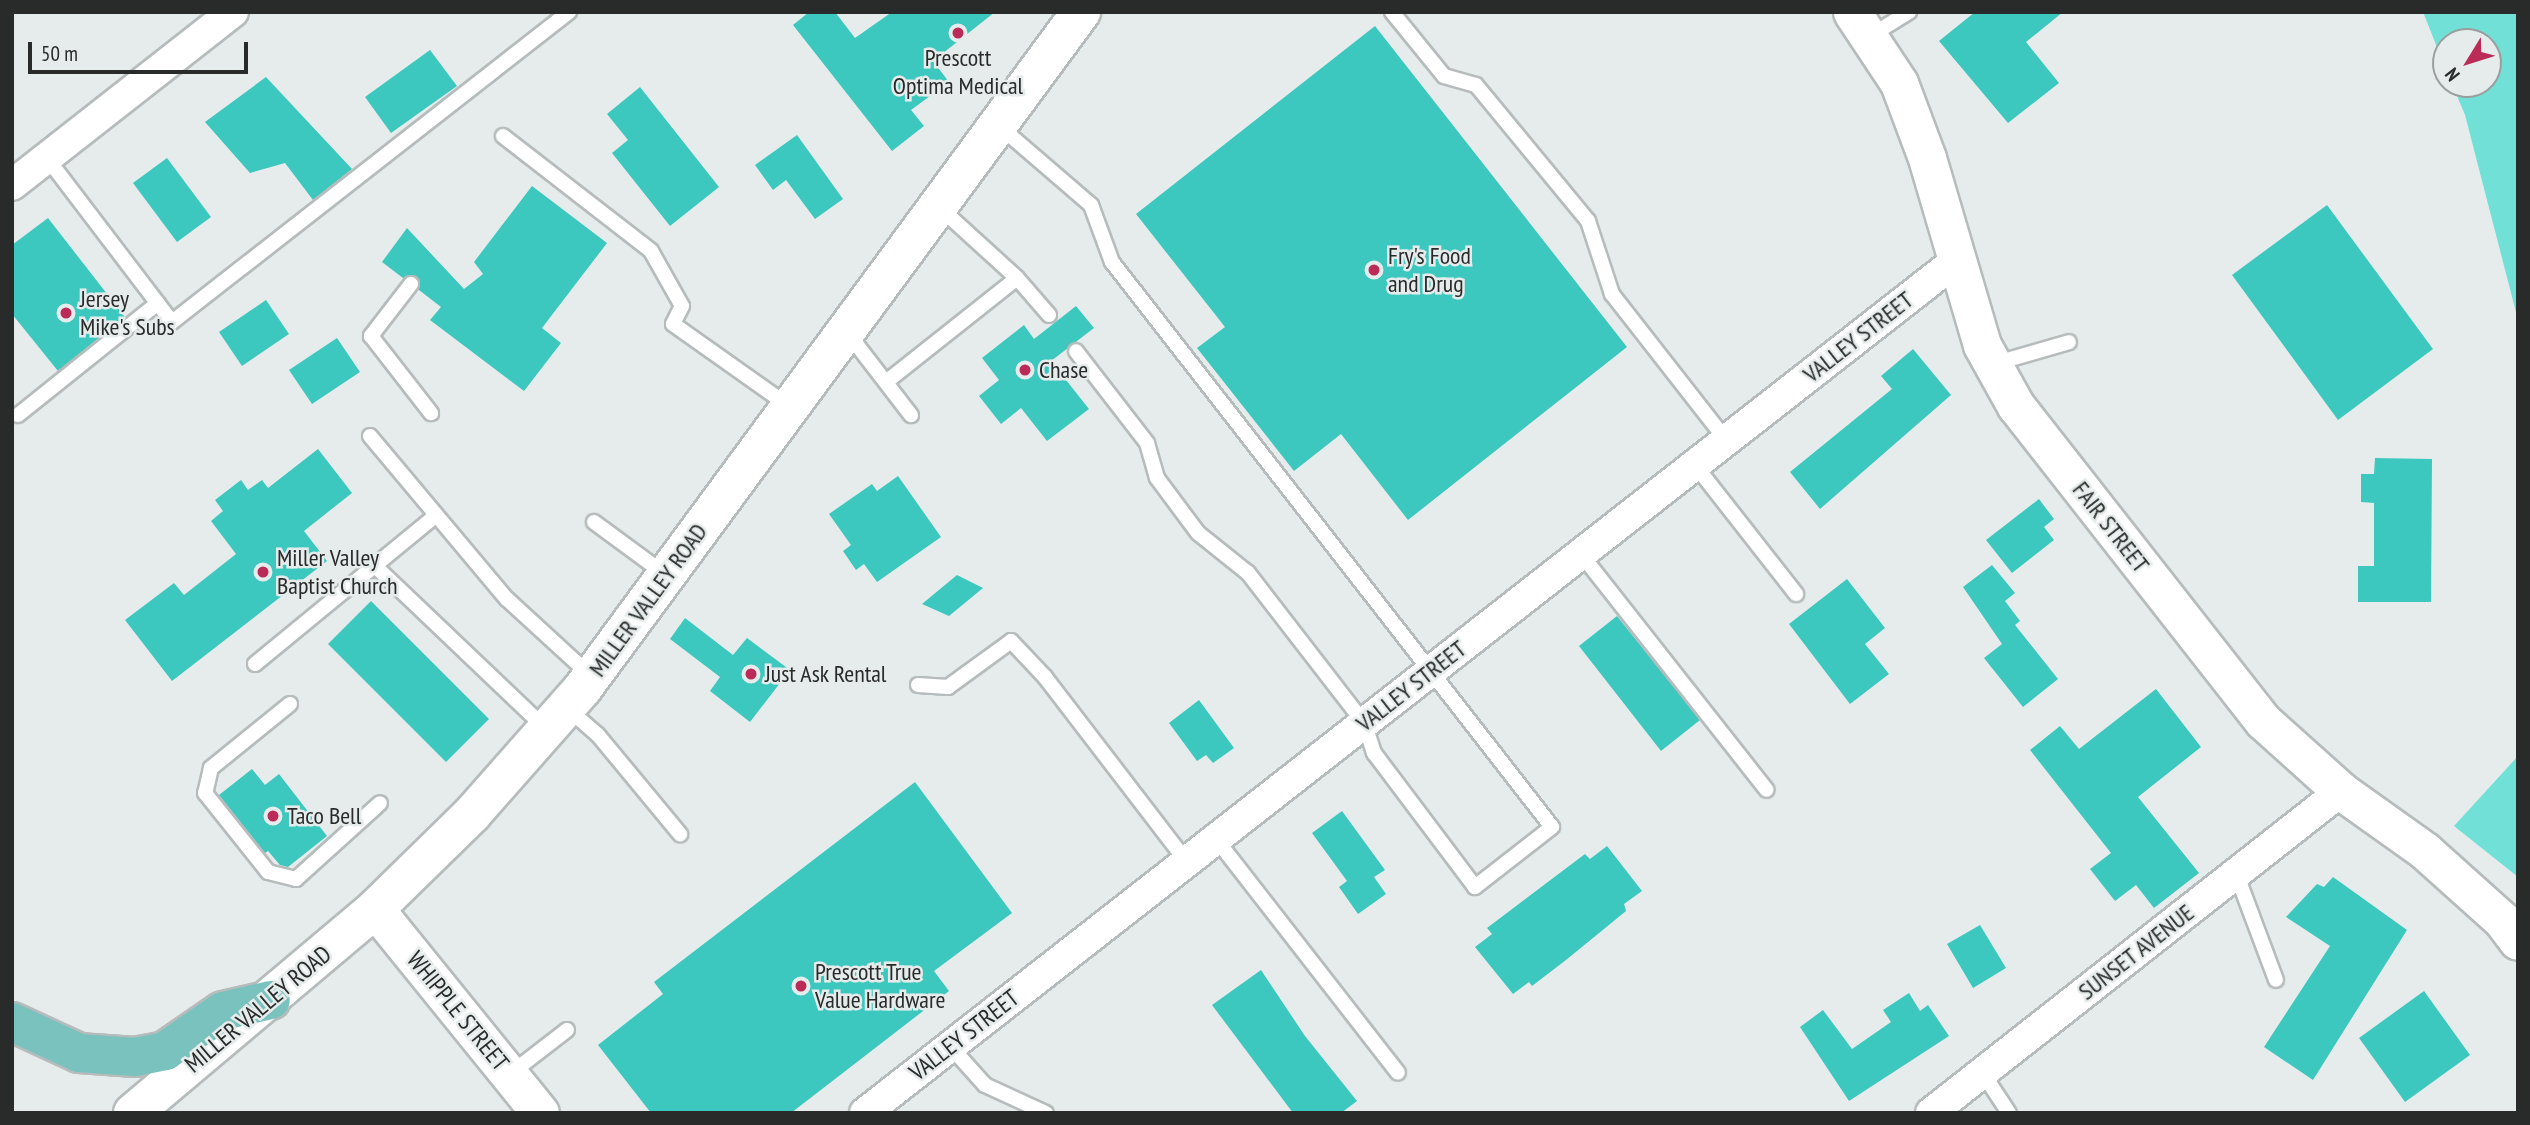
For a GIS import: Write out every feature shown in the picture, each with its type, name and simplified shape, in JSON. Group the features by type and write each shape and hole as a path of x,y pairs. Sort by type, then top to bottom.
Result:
{"main road":[{"name":"MILLER VALLEY ROAD","path":"133,1113 271,1000 375,909 472,814 556,718 591,676 1081,12"},
{"path":"12,1022 79,1053 135,1057 165,1051 223,1011 271,1000"}],"street":[{"path":"12,185 233,12"},
{"name":"FAIR STREET","path":"1861,25 1899,83 1993,364 2016,405 2263,721 2341,791 2425,851 2502,920 2518,941"},
{"name":"VALLEY STREET","path":"865,1113 1957,260"},
{"name":"SUNSET AVENUE","path":"1931,1113 2341,791"},
{"name":"WHIPPLE STREET","path":"375,909 540,1113"}],"lane":[{"path":"47,158 172,321 569,12"},
{"path":"1392,12 1444,76 1476,85 1588,221 1612,295 1726,440"},
{"path":"1861,25 1909,12"},
{"path":"998,125 1091,205 1112,262 1552,827 1475,887 1374,753 1364,723 1248,573 1198,533 1157,478 1147,443 1076,352"},
{"path":"503,136 651,251 682,306 673,324 790,407"},
{"path":"938,206 1017,278 1049,315"},
{"path":"886,382 1017,278"},
{"path":"411,284 371,336 431,413"},
{"path":"18,415 158,303"},
{"path":"846,330 911,415"},
{"path":"1993,364 2069,342"},
{"path":"370,436 508,599 591,676"},
{"path":"1695,465 1796,594"},
{"path":"255,664 373,564 435,516"},
{"path":"594,522 666,575"},
{"path":"1581,554 1767,790"},
{"path":"373,564 556,718 598,735 681,834"},
{"path":"918,685 948,687 1011,641 1045,677 1187,862"},
{"path":"290,704 211,768 205,793 268,872 296,879 380,803"},
{"path":"1216,839 1398,1073"},
{"path":"2236,873 2276,980"},
{"path":"510,1074 567,1030"},
{"path":"950,1046 985,1085 1046,1113"},
{"path":"1982,1072 2010,1113"}],"shaded area":[{"path":"2423,12 2518,12 2518,320 2465,115 2458,98 2502,98 2502,28 2432,28 2432,35"},
{"path":"2518,756 2518,877 2454,826"}],"building":[{"path":"809,12 835,12 855,38 892,12 995,12 933,61 949,82 911,110 924,126 892,151 793,25"},
{"path":"1975,12 2063,12 2026,42 2059,83 2008,123 1939,41"},
{"name":"Fry's Food and Drug","path":"1375,26 1627,347 1408,520 1341,434 1294,471 1197,348 1225,327 1136,214"},
{"path":"430,50 457,86 391,133 365,97"},
{"path":"266,77 352,169 313,200 285,163 250,173 205,122"},
{"path":"640,87 719,187 670,226 612,153 628,140 607,114"},
{"path":"797,135 843,199 815,219 786,180 773,190 755,165"},
{"path":"167,158 211,217 177,242 133,183"},
{"path":"532,186 607,243 542,328 561,343 524,391 430,320 441,307 419,290 417,277 403,278 382,262 407,228 464,289 483,274 474,262"},
{"path":"2327,205 2433,349 2338,420 2232,275"},
{"path":"48,218 125,317 58,371 12,314 12,245"},
{"path":"266,300 289,334 242,366 219,332"},
{"name":"Chase","path":"1076,306 1094,328 1051,361 1089,409 1047,441 1021,408 1001,424 979,396 999,380 982,358 1024,325 1034,339"},
{"path":"337,338 360,372 312,404 289,370"},
{"path":"1913,349 1951,395 1820,509 1790,472 1892,389 1881,376"},
{"name":"Miller Valley Baptist Church","path":"318,449 352,493 304,531 327,561 172,681 125,620 174,583 184,595 236,554 211,521 223,511 215,500 241,480 248,490 262,480 268,488"},
{"path":"2375,458 2432,459 2431,602 2358,602 2358,566 2374,566 2374,503 2361,502 2361,474 2374,474"},
{"path":"898,476 941,537 877,582 864,564 856,570 843,551 851,545 829,514 872,484 877,491"},
{"path":"2039,499 2054,519 2044,527 2054,540 2012,573 1986,540"},
{"path":"1992,565 2015,593 2005,601 2020,621 2015,625 2058,679 2023,707 1984,658 2002,644 1963,587"},
{"path":"957,575 983,588 949,616 922,604"},
{"path":"1847,579 1885,628 1865,644 1889,674 1850,704 1789,624"},
{"path":"371,601 489,719 446,762 328,644"},
{"path":"1617,616 1700,720 1661,751 1579,646"},
{"name":"Just Ask Rental","path":"685,618 733,655 747,638 790,670 750,722 710,691 720,677 670,639"},
{"path":"2156,689 2201,747 2138,797 2199,873 2154,908 2136,885 2115,901 2090,869 2111,853 2030,750 2060,726 2079,749"},
{"path":"1199,700 1234,748 1213,763 1206,755 1197,761 1169,723"},
{"name":"Taco Bell","path":"252,769 265,785 279,774 327,836 288,867 280,865 268,851 265,853 219,795"},
{"name":"Prescott True Value Hardware","path":"915,782 1012,913 934,971 949,991 791,1113 651,1113 598,1045 663,994 654,982"},
{"path":"1342,811 1385,870 1374,877 1386,894 1358,914 1339,887 1347,881 1312,833"},
{"path":"1607,846 1642,891 1624,904 1626,911 1566,960 1532,986 1529,982 1513,994 1475,947 1492,934 1487,928 1585,854 1590,859"},
{"path":"2333,877 2407,930 2313,1080 2264,1047 2330,946 2286,917 2317,884 2324,887"},
{"path":"1980,925 2006,968 1973,988 1947,944"},
{"path":"1261,970 1305,1036 1357,1101 1341,1113 1293,1113 1212,1005"},
{"path":"2424,991 2470,1055 2405,1102 2359,1038"},
{"path":"1909,993 1920,1011 1928,1005 1949,1036 1849,1101 1800,1027 1823,1010 1852,1049 1891,1022 1883,1010"}],"place":[{"name":"Prescott Optima Medical","path":"958,33"},
{"name":"Fry's Food and Drug","path":"1374,270"},
{"name":"Jersey Mike's Subs","path":"66,313"},
{"name":"Chase","path":"1025,370"},
{"name":"Miller Valley Baptist Church","path":"263,572"},
{"name":"Just Ask Rental","path":"751,674"},
{"name":"Taco Bell","path":"273,816"},
{"name":"Prescott True Value Hardware","path":"801,986"}]}
